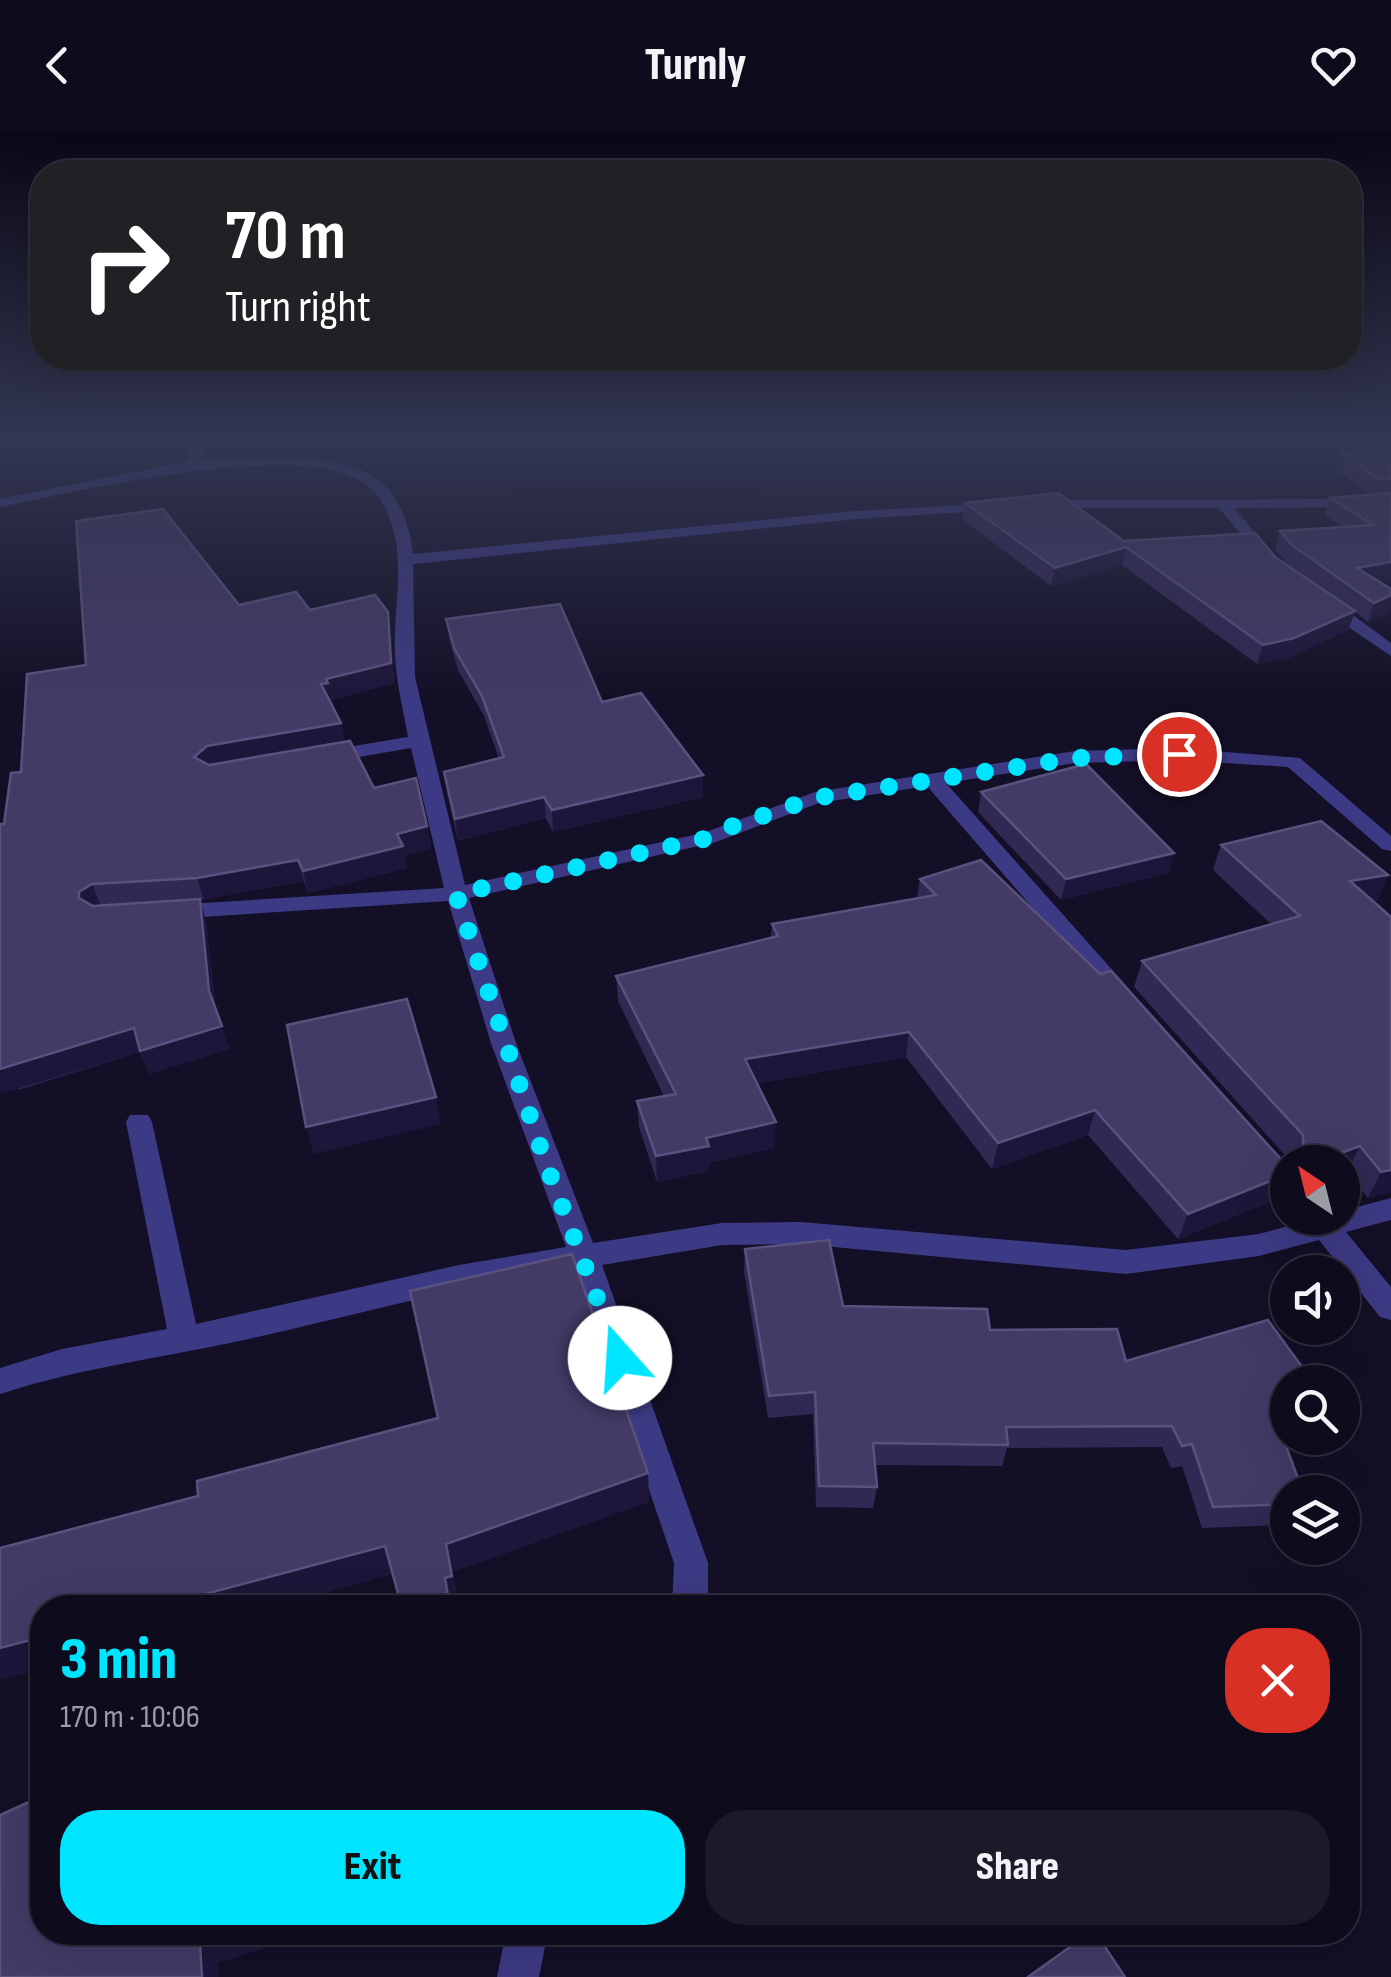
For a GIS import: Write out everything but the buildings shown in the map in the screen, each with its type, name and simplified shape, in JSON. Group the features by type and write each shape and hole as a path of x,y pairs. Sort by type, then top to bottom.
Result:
{"street":[{"path":"402,526 407,539 402,661 417,740 456,894 546,1164 584,1256 692,1563 691,1595"},
{"path":"404,560 736,526"},
{"path":"1242,526 1278,569"},
{"path":"1310,592 1391,651"},
{"path":"306,760 417,740"},
{"path":"140,914 456,894 708,838 815,798 1075,758 1179,754 1293,762 1389,845"},
{"path":"932,780 1142,1019"},
{"path":"139,1122 184,1338"},
{"path":"1360,1215 1391,1210"},
{"path":"0,1381 46,1366 250,1326 440,1280 722,1234 802,1233 1126,1262 1259,1245 1285,1235"},
{"path":"1332,1235 1391,1308"},
{"path":"518,1977 524,1945"}],"route":[{"path":"620,1358 546,1164 456,894 708,838 815,798 1075,758 1179,754"}]}
